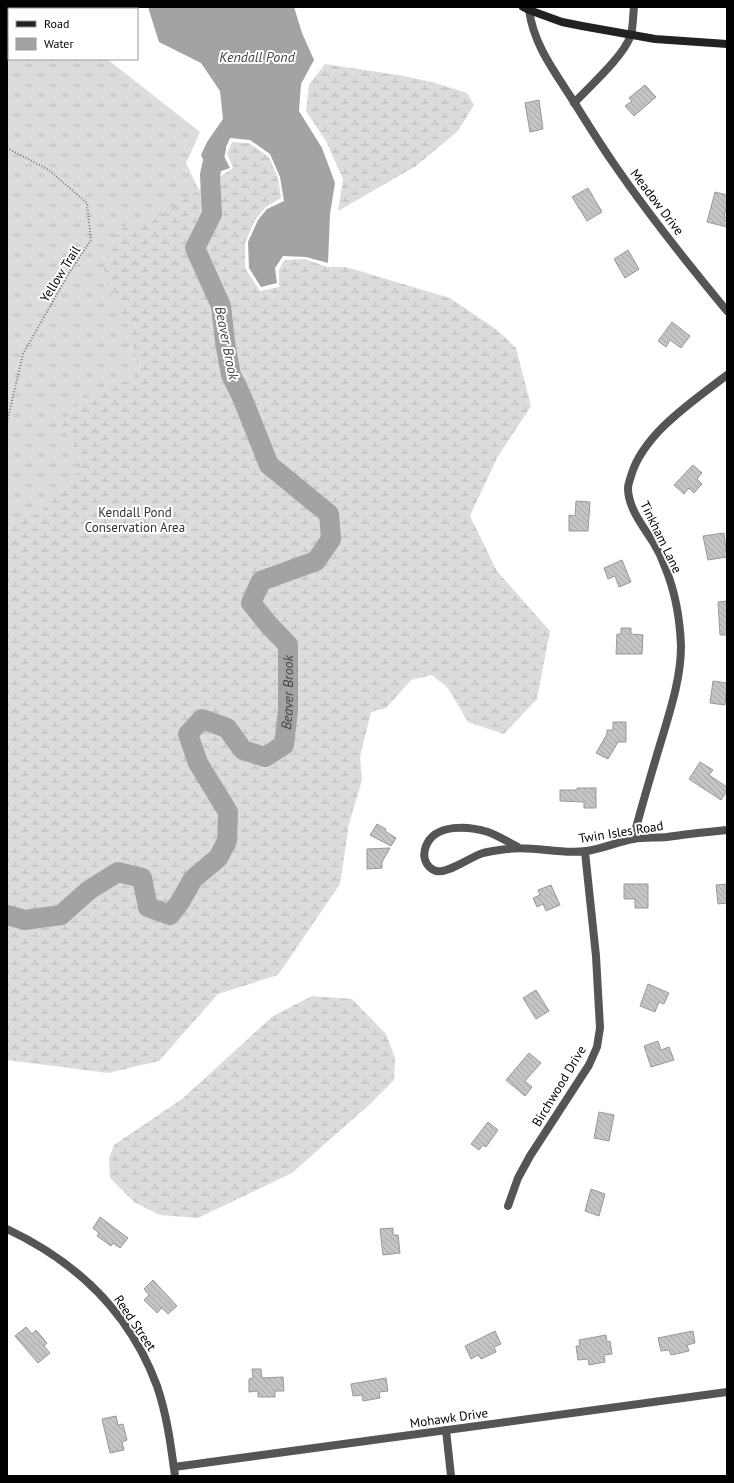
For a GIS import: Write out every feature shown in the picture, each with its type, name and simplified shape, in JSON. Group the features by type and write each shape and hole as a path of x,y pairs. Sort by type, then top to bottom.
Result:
{"street":[{"path":"574,102 623,50 631,35 634,7"},
{"path":"526,9 562,22 631,35 676,42 727,44"},
{"name":"Meadow Drive","path":"526,9 536,39 544,55 618,170 694,271 727,311"},
{"name":"Tinkham Lane","path":"633,839 674,697 680,658 680,645 679,619 666,567 632,506 628,488 639,457 655,436 673,418 727,375"},
{"name":"Twin Isles Road","path":"518,847 487,832 468,828 456,828 445,829 432,837 428,842 424,854 425,860 429,866 435,871 444,872 470,858 484,853 518,847 585,852 633,839 727,830"},
{"name":"Birchwood Drive","path":"508,1206 518,1178 530,1156 589,1065 597,1047 600,1028 596,956 585,852"},
{"name":"Reed Street","path":"7,1230 32,1241 71,1268 102,1296 130,1332 141,1350 157,1388 168,1433 175,1476"},
{"name":"Mohawk Drive","path":"174,1467 727,1392"},
{"path":"446,1430 451,1476"}],"path":[{"name":"Yellow Trail","path":"7,148 49,170 87,203 91,240 69,273 23,354 7,422"}],"green space":[{"path":"7,7 41,7 42,8 8,8 8,60 108,60 200,132 186,163 201,194 7,901"},
{"path":"325,64 398,75 432,82 467,93 474,105 458,131 416,166 338,211 343,179 326,141 306,111 309,85"},
{"name":"Kendall Pond Conservation Area","path":"232,142 249,143 269,157 278,178 281,198 266,207 255,220 245,243 245,268 260,291 279,287 279,270 284,260 305,259 327,267 346,267 450,298 497,330 516,348 531,406 497,458 470,516 497,571 550,631 537,699 504,734 468,722 448,688 432,675 411,680 386,708 371,712 360,757 362,780 349,824 340,884 278,975 218,994 159,1061 108,1073 7,1060 7,525 39,513 72,481 83,460 61,426 85,395 113,387 139,375 130,328 108,289 104,268 112,238 124,225 153,220 233,168 227,153"},
{"path":"312,996 352,999 386,1034 395,1058 394,1080 370,1104 292,1173 198,1218 160,1215 134,1202 110,1178 109,1159 114,1145 182,1099 273,1016"}],"water":[{"name":"Kendall Pond","path":"148,7 294,7 302,33 314,60 301,84 299,111 322,148 335,183 330,214 328,263 306,257 283,256 275,268 277,283 261,287 249,268 248,242 258,220 267,209 284,201 280,177 270,154 250,140 230,138 223,154 230,168 210,175 201,155 207,142 223,119 220,91 201,63 159,42"}],"building":[{"path":"645,85 656,97 634,116 625,106 632,101 629,98"},
{"path":"539,100 543,129 530,132 525,103"},
{"path":"588,188 602,212 587,221 572,197"},
{"path":"715,192 727,195 727,205 724,217 727,218 727,227 707,222"},
{"path":"628,250 639,269 625,278 614,259"},
{"path":"672,322 690,336 681,348 670,340 666,347 658,341"},
{"path":"693,465 702,473 697,479 702,484 694,493 689,488 684,494 674,485"},
{"path":"576,501 590,502 588,531 569,531 569,515 575,516"},
{"path":"724,533 727,557 708,560 703,536"},
{"path":"622,560 631,582 619,587 615,576 608,579 604,568"},
{"path":"727,601 727,635 720,635 718,602"},
{"path":"621,628 631,628 631,634 643,635 642,654 616,654 617,634 621,634"},
{"path":"713,681 727,683 725,705 710,703"},
{"path":"613,722 626,722 626,742 618,742 608,759 596,753 607,734 607,730 613,730"},
{"path":"700,762 713,770 709,775 727,787 727,791 721,800 689,779"},
{"path":"577,788 596,788 596,808 584,808 584,802 560,801 560,790 577,790"},
{"path":"377,824 386,829 385,831 396,838 391,846 370,835"},
{"path":"390,848 382,862 382,868 367,869 367,849"},
{"path":"624,884 648,884 648,908 635,908 635,899 624,899"},
{"path":"727,884 727,903 718,904 716,885"},
{"path":"551,885 560,905 546,911 543,904 537,907 533,898 540,895 538,890"},
{"path":"648,984 669,993 664,1004 659,1002 655,1012 640,1006"},
{"path":"536,990 549,1011 536,1019 523,998"},
{"path":"658,1041 661,1050 669,1047 674,1060 651,1067 644,1046"},
{"path":"529,1053 541,1063 525,1081 532,1087 525,1096 506,1080"},
{"path":"599,1112 614,1115 609,1141 594,1138"},
{"path":"488,1122 498,1130 486,1147 483,1145 479,1150 471,1144"},
{"path":"591,1189 605,1194 599,1216 585,1211"},
{"path":"100,1217 128,1238 120,1248 113,1243 111,1246 97,1236 99,1233 93,1228"},
{"path":"393,1228 393,1235 398,1235 400,1253 383,1255 380,1229"},
{"path":"153,1280 177,1306 168,1314 162,1308 157,1313 144,1300 149,1295 144,1289"},
{"path":"26,1327 32,1334 36,1330 47,1343 44,1346 50,1353 38,1363 15,1336"},
{"path":"495,1331 501,1344 494,1347 496,1352 481,1359 478,1355 471,1359 465,1346"},
{"path":"693,1331 695,1343 687,1345 689,1351 671,1355 669,1350 661,1351 658,1338"},
{"path":"606,1335 607,1342 610,1341 612,1354 604,1355 605,1362 589,1365 588,1359 578,1360 576,1346 580,1346 579,1340"},
{"path":"252,1369 261,1369 262,1378 283,1377 284,1391 275,1391 275,1397 258,1397 258,1391 249,1392 249,1379 253,1378"},
{"path":"386,1378 388,1391 379,1392 380,1398 363,1401 362,1395 353,1396 351,1384"},
{"path":"116,1416 118,1425 123,1424 127,1440 122,1442 124,1450 110,1453 102,1419"}],"waterway":[{"name":"Beaver Brook","path":"7,915 25,920 61,915 89,890 118,872 142,878 148,907 170,915 180,902 193,879 218,858 227,841 228,812 198,763 188,734 202,719 227,728 243,750 265,757 284,745 288,710 288,645 251,603 261,581 316,561 331,539 329,514 269,465 241,395 231,375 225,342 221,306 195,248 212,214 210,175 216,148"}]}
